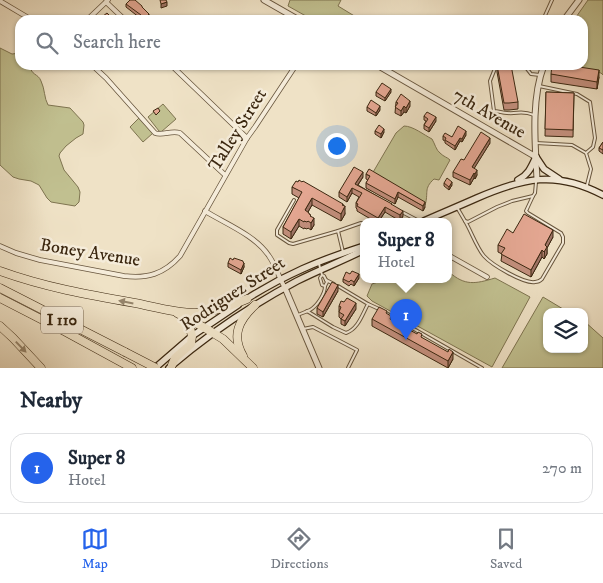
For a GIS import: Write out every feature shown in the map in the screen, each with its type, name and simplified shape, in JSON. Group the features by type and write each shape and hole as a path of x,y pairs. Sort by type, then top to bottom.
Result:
{"highway":[{"path":"0,271 41,284 173,311 196,313 212,311 247,299"},
{"name":"I 110","path":"0,288 155,368"},
{"name":"I 110","path":"0,298 132,368"},
{"path":"246,362 239,349 237,336 241,322 255,305"},
{"path":"173,311 223,339 253,368"},
{"path":"171,367 175,358 191,344 190,328 183,317"},
{"path":"0,326 42,368"}],"main road":[{"path":"536,157 547,172 560,180"},
{"path":"431,218 510,185 526,176 536,157"},
{"path":"510,185 537,180 560,180 586,187 603,195"},
{"name":"Rodriguez Street","path":"155,368 192,336 280,279 318,262 344,256 360,250"},
{"name":"Rodriguez Street","path":"171,367 214,333 255,305 284,288 321,272 344,256"}],"street":[{"path":"264,0 290,15"},
{"path":"568,15 579,0"},
{"path":"0,1 24,15"},
{"path":"92,15 107,1 120,15"},
{"path":"97,70 155,132 161,134 170,131 180,133 225,174"},
{"path":"176,70 247,138"},
{"name":"Talley Street","path":"205,212 247,138 293,70"},
{"name":"7th Avenue","path":"385,70 536,157"},
{"path":"537,180 537,94 542,70"},
{"path":"205,212 256,242 264,249 280,279 320,368"},
{"name":"Boney Avenue","path":"0,246 40,260 138,278 158,273 174,264 186,247 205,212"},
{"path":"452,257 488,277"}],"lane":[{"path":"545,15 552,0"},
{"path":"494,70 490,81 494,111 506,113 524,112 536,116"},
{"path":"527,70 530,74 541,75"},
{"path":"539,86 577,94 590,102 595,138 593,148 586,153"},
{"path":"536,143 572,145 586,153 591,169 586,187"},
{"path":"456,207 483,256 498,268 527,282 538,282 542,279 563,243 563,237 561,233 526,211 535,192 537,180"},
{"path":"465,222 512,201 533,196"},
{"path":"294,200 277,230 277,235 289,243 293,244 360,223"},
{"path":"399,210 414,218"},
{"path":"338,231 344,256"},
{"path":"318,262 326,280 380,310"},
{"path":"321,272 320,278 322,285 325,286"},
{"path":"296,315 315,306 325,290 326,280"},
{"path":"307,311 346,333 353,330 357,325 368,304"},
{"path":"385,312 482,368"},
{"path":"303,330 313,327 357,350 348,368"}],"shaded area":[{"path":"290,0 341,0 338,6 353,15 304,15 288,6"},
{"path":"588,0 603,0 603,75 586,70 588,70 588,15 578,15"},
{"path":"0,48 15,54 15,70 32,70 40,78 48,105 70,108 83,122 83,134 66,146 59,156 64,170 78,187 80,192 79,202 75,206 51,202 39,185 13,177 0,165"},
{"path":"163,104 176,119 161,132 148,117"},
{"path":"139,118 153,133 143,142 130,127"},
{"path":"404,126 415,129 432,139 439,152 450,160 439,180 434,179 427,188 425,205 372,174 396,133"},
{"path":"452,274 465,282 482,282 495,278 530,297 492,367 372,301 367,296 372,284 452,283"},
{"path":"543,297 561,308 543,308 543,353 588,353 588,325 603,338 603,368 502,368"}],"building":[{"path":"130,0 135,0 149,14 141,15 126,4"},
{"path":"160,0 166,0 167,2 161,4"},
{"path":"588,68 599,70 597,82 551,74 551,70 588,70"},
{"path":"498,70 512,70 518,102 504,103"},
{"path":"382,83 391,89 385,98 376,92"},
{"path":"546,92 574,93 573,130 545,129"},
{"path":"401,94 410,101 406,108 404,106 401,111 395,107"},
{"path":"371,100 380,106 376,113 367,107"},
{"path":"158,108 160,111 156,115 153,111"},
{"path":"427,112 436,117 429,128 424,125 428,119 424,116"},
{"path":"379,125 384,129 381,134 375,131"},
{"path":"458,126 466,131 462,139 460,138 455,146 445,140 446,138 443,136 445,133 452,137"},
{"path":"481,132 490,138 472,167 477,170 470,180 453,172 461,159 464,160"},
{"path":"603,142 603,150 599,148"},
{"path":"354,167 363,172 355,184 403,211 400,215 385,207 378,218 357,206 358,204 356,203 362,193 352,188 347,197 339,192"},
{"path":"369,169 425,202 423,206 398,192 395,199 366,183 370,176 366,174"},
{"path":"447,178 452,182 449,187 444,183"},
{"path":"299,180 343,204 345,206 341,214 312,198 305,210 314,218 311,223 299,219 291,232 283,227 302,192 292,187"},
{"path":"524,214 553,230 545,245 547,247 544,252 542,250 531,270 501,254 505,248 498,245 507,229 513,233"},
{"path":"230,258 243,261 241,270 228,263"},
{"path":"352,271 359,274 354,282 343,279 346,272 350,274"},
{"path":"332,282 338,285 323,312 317,308"},
{"path":"347,298 356,303 345,321 341,319 344,315 339,312 341,307 339,306 341,301 344,302"},
{"path":"379,307 387,311 386,313 391,316 390,319 417,334 418,332 422,334 421,337 448,352 449,349 453,352 448,361 372,319"}],"place":[{"name":"Super 8","path":"406,340"}]}
